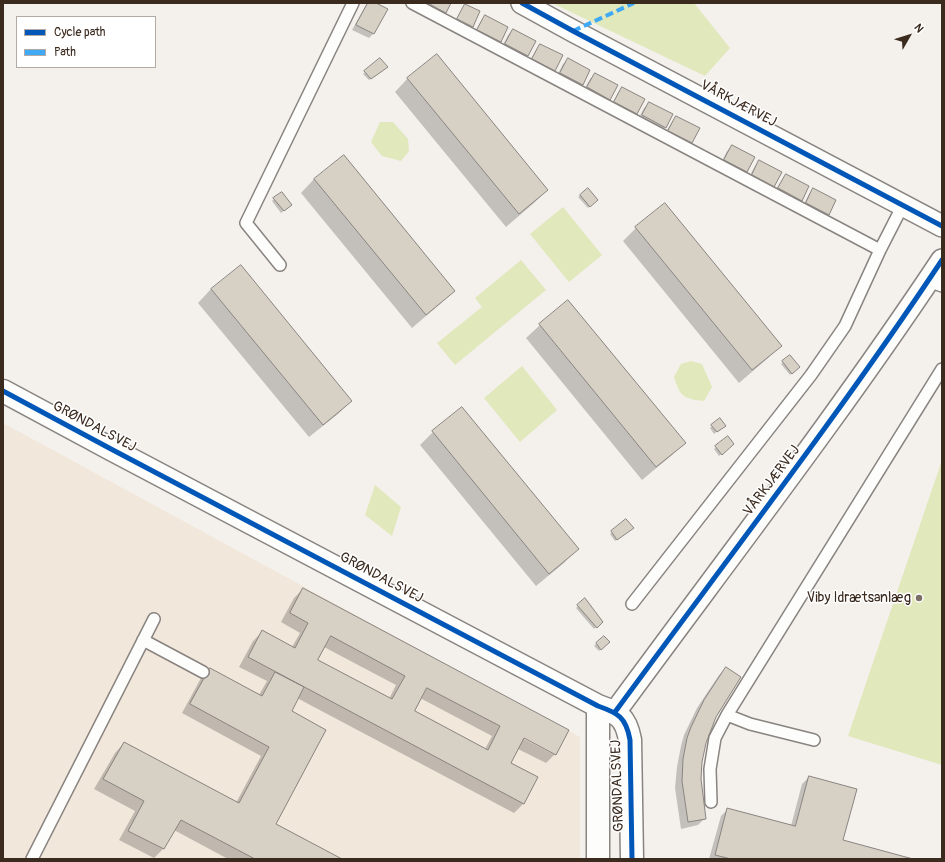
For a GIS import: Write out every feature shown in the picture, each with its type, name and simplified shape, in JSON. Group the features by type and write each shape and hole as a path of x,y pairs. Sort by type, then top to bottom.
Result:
{"street":[{"name":"VÅRKJÆRVEJ","path":"522,3 942,226"},
{"name":"VÅRKJÆRVEJ","path":"606,709 823,432 935,283 942,260"},
{"name":"GRØNDALSVEJ","path":"3,391 606,709 624,722 630,740 632,859"},
{"name":"GRØNDALSVEJ","path":"598,859 606,709"}],"lane":[{"path":"280,265 246,223 353,3"},
{"path":"412,3 880,250"},
{"path":"632,604 810,375 845,326 880,250 903,205"},
{"path":"711,802 710,769 715,738 727,715 942,369"},
{"path":"32,859 154,619"},
{"path":"143,640 203,672"},
{"path":"727,715 750,724 814,740"}],"shaded area":[{"path":"3,423 580,737 580,859 3,859"}],"green space":[{"path":"552,3 694,3 730,48 705,76"},
{"path":"380,122 393,122 408,139 409,151 401,161 382,156 371,142"},
{"path":"563,207 602,255 569,282 530,234"},
{"path":"521,260 546,290 455,365 437,343 482,307 475,298"},
{"path":"691,361 702,364 712,387 704,401 687,398 683,395 678,388 674,377 681,364"},
{"path":"522,366 557,410 520,442 484,398"},
{"name":"Viby Idrætsanlæg","path":"942,460 942,765 848,736"},
{"path":"375,485 401,507 392,536 365,515"}],"building":[{"path":"368,3 376,3 388,9 374,34 356,25"},
{"path":"432,3 451,3 446,13 431,5"},
{"path":"465,4 480,11 473,27 457,19"},
{"path":"485,15 508,27 501,42 477,30"},
{"path":"513,29 536,41 528,56 505,44"},
{"path":"540,44 563,55 555,71 532,59"},
{"path":"437,54 548,190 519,214 407,78"},
{"path":"380,58 388,67 371,79 364,71"},
{"path":"568,58 590,70 583,85 560,73"},
{"path":"595,73 618,85 610,100 587,87"},
{"path":"622,87 645,99 637,114 614,102"},
{"path":"649,102 673,114 666,128 642,115"},
{"path":"676,116 700,128 692,143 668,131"},
{"path":"732,145 755,157 747,172 724,160"},
{"path":"344,155 455,291 426,315 314,179"},
{"path":"759,160 782,172 774,187 752,175"},
{"path":"786,174 809,186 802,201 778,188"},
{"path":"588,188 598,200 590,207 580,195"},
{"path":"813,188 836,200 829,215 806,203"},
{"path":"282,192 292,205 284,211 273,198"},
{"path":"665,203 782,346 752,370 635,227"},
{"path":"241,265 352,401 323,425 211,289"},
{"path":"568,300 686,443 656,467 539,324"},
{"path":"790,355 800,367 792,374 782,361"},
{"path":"462,407 579,549 549,574 432,431"},
{"path":"720,418 726,426 717,432 711,425"},
{"path":"728,436 734,444 722,455 715,446"},
{"path":"626,519 634,528 617,540 611,531"},
{"path":"303,588 569,730 556,755 524,738 511,763 538,777 524,804 248,657 262,630 295,648 308,623 290,613","holes":["331,636 405,676 392,699 318,660","427,688 500,726 488,750 415,711"]},
{"path":"585,598 603,622 597,628 577,605"},
{"path":"604,636 610,642 601,650 596,643"},
{"path":"726,667 741,677 716,717 706,743 702,762 701,779 706,819 688,822 682,781 683,759 687,738 704,700"},
{"path":"210,668 262,696 275,672 304,687 292,711 326,730 276,824 342,859 255,859 181,820 164,849 128,831 144,801 103,779 124,742 239,803 269,747 190,704"},
{"path":"809,776 857,789 843,840 913,859 731,859 715,855 727,808 795,826"}],"marked path":[{"path":"573,31 634,3"}],"cycle path":[{"path":"522,3 942,226"},
{"path":"615,712 822,432 903,318 942,260"},
{"path":"3,391 598,706 616,714 626,726 630,740 632,859"}],"place":[{"name":"Viby Idrætsanlæg","path":"919,598"}]}
